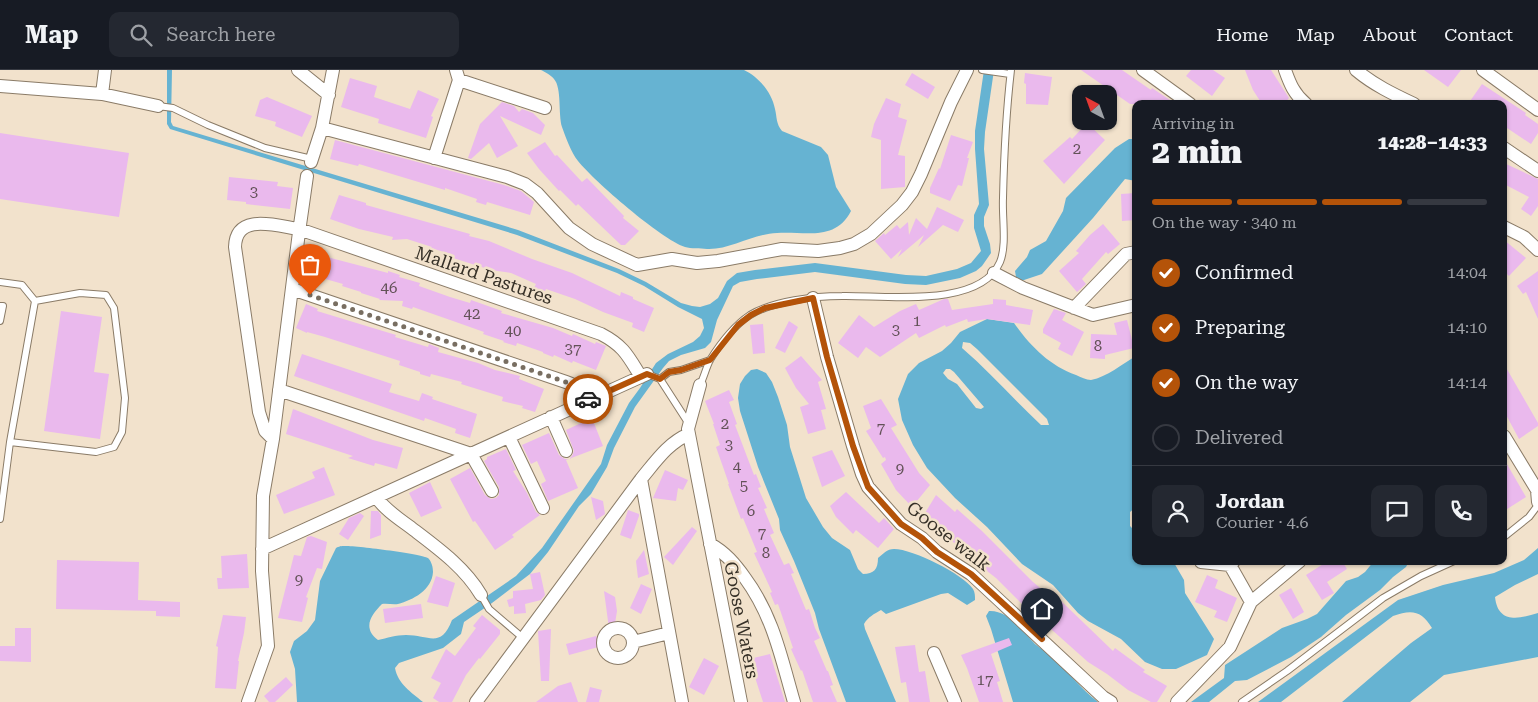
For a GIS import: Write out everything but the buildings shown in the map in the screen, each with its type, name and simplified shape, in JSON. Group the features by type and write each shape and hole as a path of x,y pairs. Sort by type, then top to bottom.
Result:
{"street":[{"path":"102,94 105,70"},
{"path":"298,70 328,95"},
{"path":"312,161 322,128 334,70"},
{"path":"322,128 507,177 525,184 537,193 570,228 592,244 637,265 672,259 697,262 718,261 782,250 818,251 854,244 871,234 902,205 912,192 922,174 951,102 967,70"},
{"path":"1143,70 1184,100"},
{"path":"1285,70 1290,85 1302,100"},
{"path":"1356,70 1367,80 1405,100"},
{"path":"1483,70 1538,110"},
{"path":"434,158 457,75 545,108"},
{"path":"0,86 102,94 158,106"},
{"path":"1507,150 1538,171"},
{"path":"1507,155 1518,157"},
{"path":"248,702 268,646 262,549 263,496 273,439 299,229 308,176"},
{"name":"Mallard Pastures","path":"273,439 265,431 259,412 236,256 235,238 238,231 244,226 256,223 299,229 601,334 615,341 651,377"},
{"path":"1507,228 1524,237 1538,250"},
{"path":"1074,308 1126,254 1132,253"},
{"path":"994,273 1023,288 1092,315 1132,306"},
{"path":"292,288 577,386 589,400"},
{"name":"Goose walk","path":"813,298 827,357 850,437 868,487 901,524 922,538 937,552 971,574 1103,697 1111,702"},
{"path":"262,549 550,417 651,377"},
{"name":"Goose Waters","path":"700,385 689,429 741,702"},
{"path":"279,390 471,454 492,492"},
{"path":"550,417 566,451"},
{"path":"476,702 641,479 665,450 689,429"},
{"path":"509,437 543,508"},
{"path":"1507,441 1537,490 1538,504"},
{"path":"641,479 682,702"},
{"path":"376,497 388,511 452,560 481,595"},
{"name":"Goose Waters","path":"710,544 730,558 764,607 774,629 794,702"},
{"path":"1233,565 1251,602"},
{"path":"1177,702 1230,647 1251,602 1295,565"},
{"path":"633,642 670,633"},
{"path":"934,653 955,702"}],"lane":[{"path":"700,385 710,360 738,325 751,315 765,308 813,298 943,295 964,291 984,281 994,273 1004,248 1002,222 1011,72 982,70"},
{"path":"158,106 173,108 208,125 265,148 312,161 308,176"},
{"path":"0,282 22,285 35,301 10,442 0,519"},
{"path":"10,442 96,452 114,447 122,432 125,398 114,308 106,295 80,293 35,301"},
{"path":"0,306 3,306 0,321"},
{"path":"689,429 651,377 681,370 710,360"},
{"path":"1507,535 1529,517 1538,504"},
{"path":"1242,702 1287,671 1383,598 1421,576 1445,565"},
{"path":"481,595 489,609 523,638"}],"water":[{"path":"167,70 172,70 171,122 173,126 518,230 619,269 646,282 681,303 700,307 710,304 718,298 727,281 737,273 755,270 815,263 926,276 957,269 971,263 981,251 974,228 974,215 979,204 975,131 984,70 994,70 984,149 989,205 984,217 984,226 991,253 976,271 960,278 926,285 815,272 757,279 740,282 733,286 717,320 711,342 705,348 681,355 669,361 663,368 635,407 614,448 607,467 591,494 579,506 548,552 530,574 464,622 461,634 443,648 399,663 395,668 402,683 423,702 297,702 295,669 290,652 294,641 307,631 315,620 320,581 336,548 349,546 373,548 428,558 433,572 432,578 425,589 415,597 404,602 382,604 374,613 369,626 370,631 378,640 402,635 434,638 443,635 452,620 516,576 542,548 601,464 607,445 629,403 656,363 668,354 693,342 700,336 704,328 702,319 644,286 617,273 517,235 170,129 167,124"},
{"path":"541,70 744,70 760,81 768,91 782,131 821,147 828,155 836,187 851,211 837,227 819,233 768,234 716,249 685,247 674,242 628,208 598,182 578,161 562,127 556,83 551,76"},
{"path":"1132,139 1132,180 1125,179 1093,218 1042,274 1021,281 1016,277 1015,271 1027,257 1030,250 1046,241 1063,211 1066,198 1115,148"},
{"path":"987,319 1014,323 1027,340 1049,361 1089,380 1109,373 1132,359 1132,510 1130,512 1130,526 1132,528 1132,565 1175,565 1184,580 1185,593 1214,639 1207,655 1176,669 1162,669 1145,662 1121,639 1088,621 1078,613 1053,585 1022,564 927,468 913,445 902,420 898,399 908,374 919,363 942,351 960,332","holes":["963,342 970,343 1047,419 1049,425 1041,425 962,348","946,369 954,372 984,407 981,409 976,408 957,384 948,379 943,373"]},
{"path":"757,369 766,373 778,397 787,425 790,447 806,498 823,527 832,538 850,550 858,569 863,574 873,572 878,558 885,552 892,549 902,550 937,563 959,576 974,590 975,600 967,605 948,593 941,594 886,614 881,610 871,616 864,624 896,702 846,702 815,613 780,530 779,519 758,467 740,411 738,398 740,384 751,370"},
{"path":"1538,548 1538,574 1495,597 1500,612 1505,616 1517,618 1538,613 1538,657 1444,675 1410,702 1342,702 1411,643 1432,628 1424,618 1411,612 1393,616 1281,702 1258,702 1398,600 1443,585 1494,573 1524,560"},
{"path":"1371,565 1407,565 1380,590 1346,615 1321,637 1291,657 1247,680 1235,681 1209,702 1191,702 1224,678 1225,665 1282,628 1317,614 1346,581 1358,577"},
{"path":"989,611 1003,614 1015,623 1035,644 1054,658 1098,702 1013,702 986,616"}],"way so far":[{"path":"310,295 577,386 588,399"}],"route":[{"path":"588,399 647,374 660,379 669,372 710,360 738,325 751,315 765,308 813,298 827,357 853,446 868,487 901,524 922,538 937,552 971,574 1042,639"}]}
